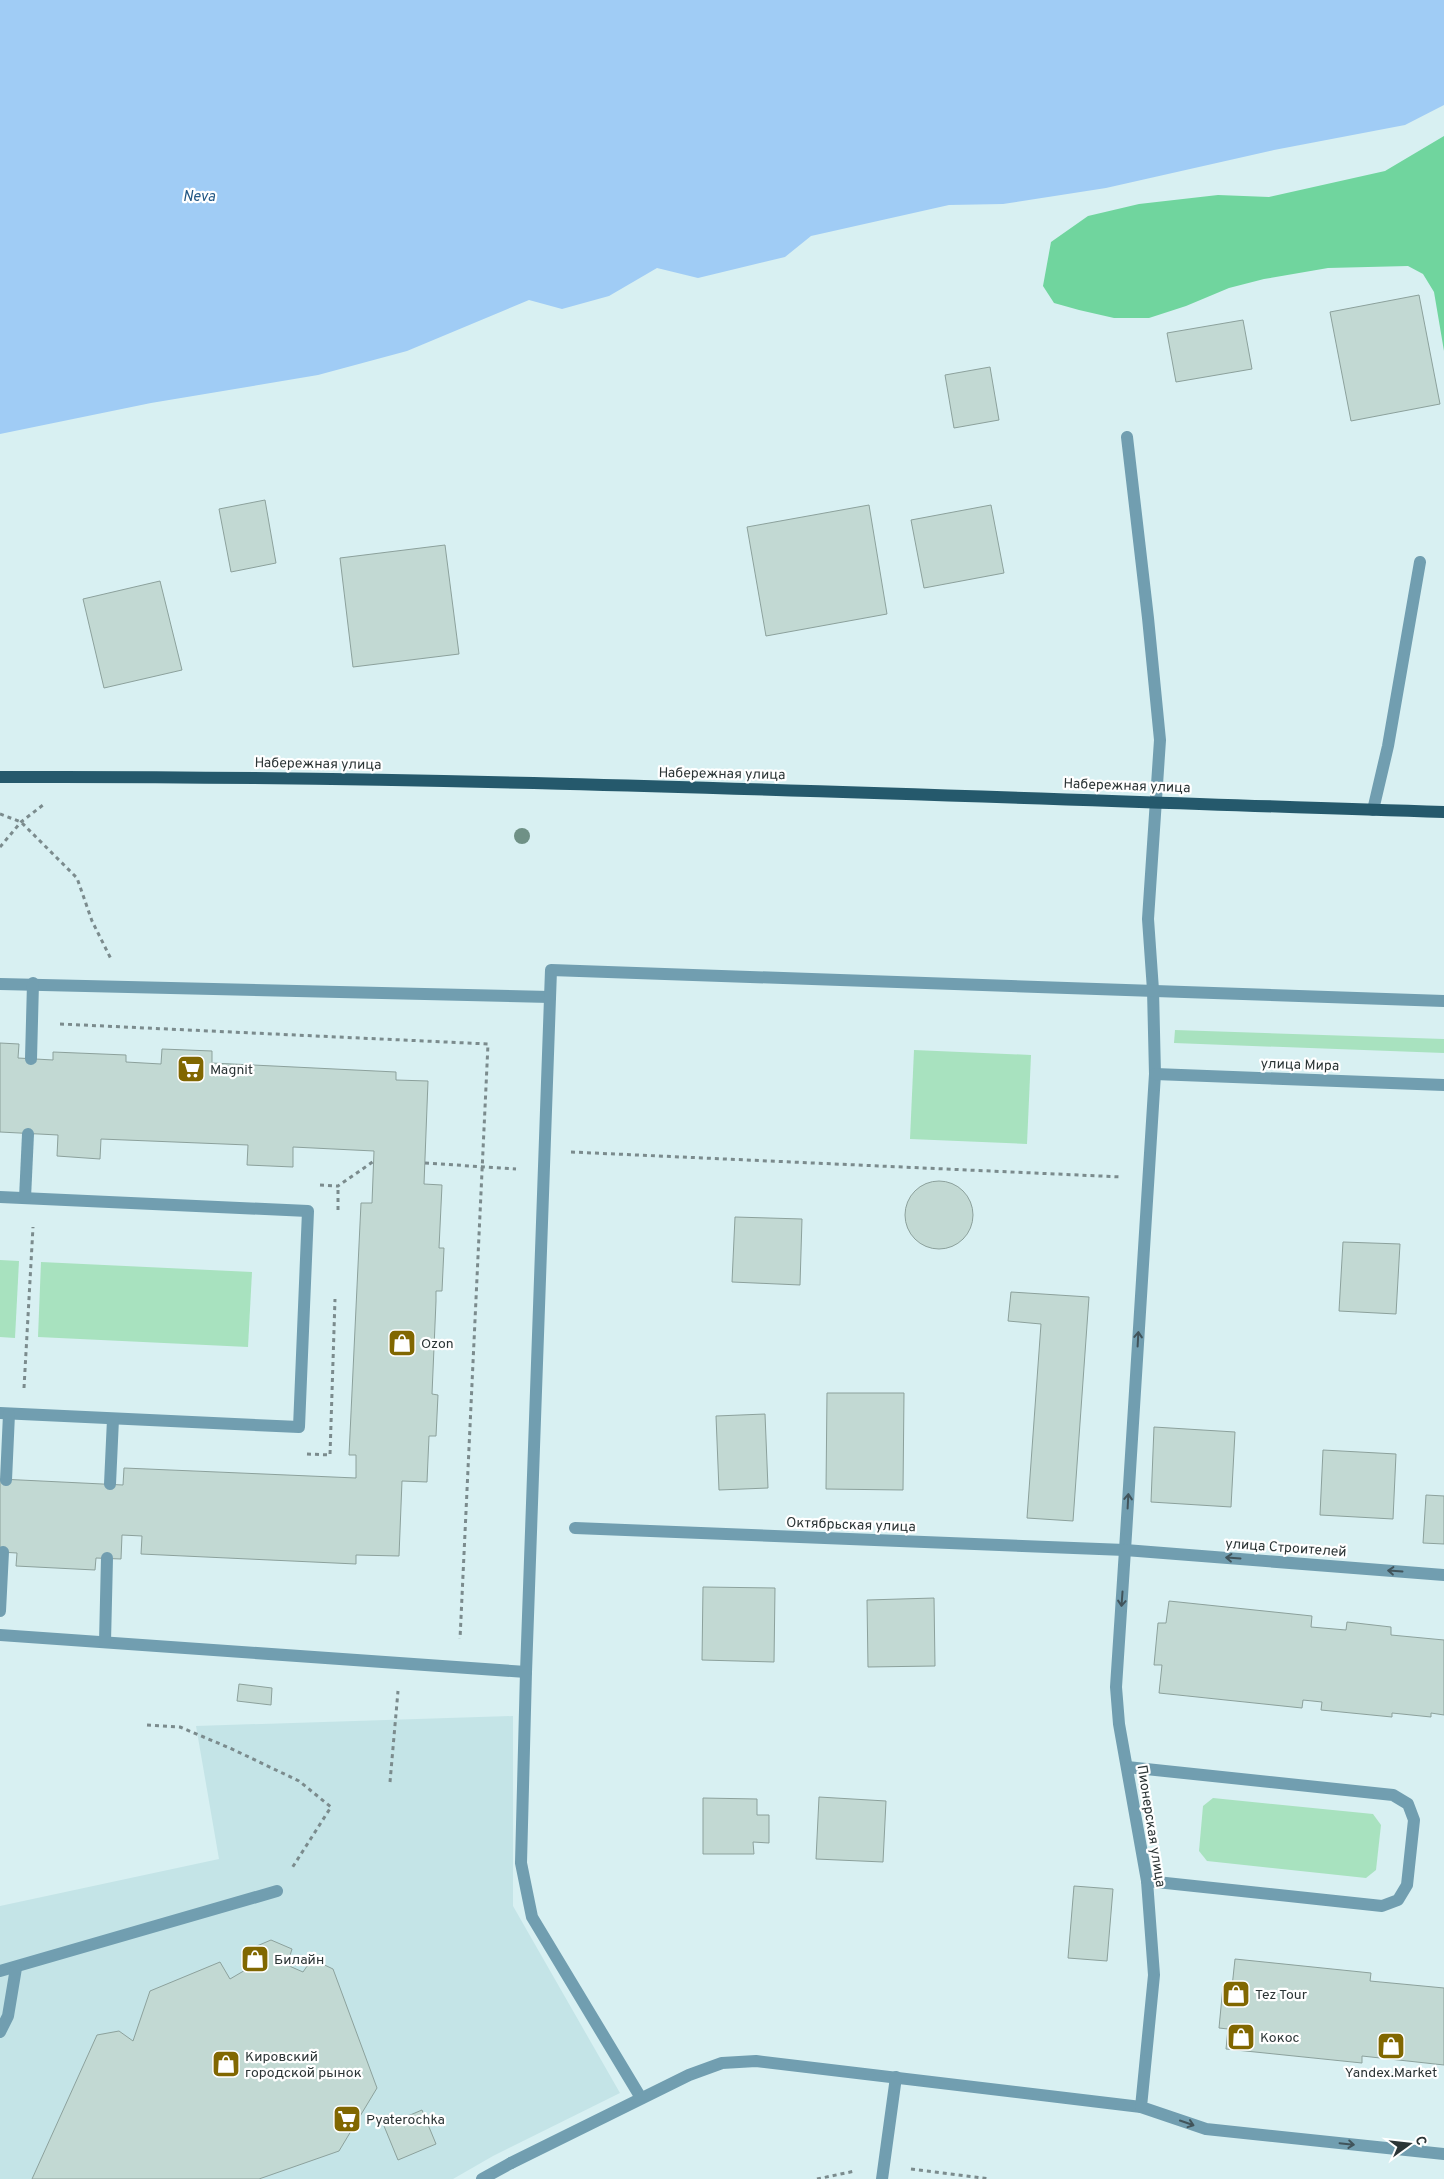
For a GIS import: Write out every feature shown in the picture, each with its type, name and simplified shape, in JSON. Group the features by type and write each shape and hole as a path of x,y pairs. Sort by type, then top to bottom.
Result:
{"main road":[{"name":"Набережная улица","path":"0,777 222,776 1156,801 1444,812"}],"street":[{"name":"Пионерская улица","path":"1127,436 1160,740 1148,919 1153,990 1155,1074 1116,1687 1119,1724 1148,1881 1154,1975 1140,2107"},
{"path":"1373,810 1388,746 1420,562"},
{"path":"641,2098 532,1917 521,1863 551,970 1444,1001"},
{"path":"0,984 33,983 550,997"},
{"path":"31,1059 33,983"},
{"name":"улица Мира","path":"1155,1074 1444,1085"},
{"path":"28,1134 30,1198"},
{"path":"0,1197 308,1211 299,1427 4,1414 6,1480"},
{"path":"110,1484 113,1419"},
{"name":"Октябрьская улица","path":"575,1528 1125,1550"},
{"name":"улица Строителей","path":"1125,1550 1444,1575"},
{"path":"0,1611 2,1552"},
{"path":"105,1642 107,1558"},
{"path":"0,1635 526,1672"},
{"path":"1127,1767 1393,1795 1408,1804 1414,1820 1407,1886 1398,1900 1382,1906 1148,1881"},
{"path":"0,1971 16,1968 277,1891"},
{"path":"0,2032 8,2016 16,1968"},
{"path":"482,2179 641,2098 689,2076 722,2064 756,2061 1140,2107 1206,2129 1444,2154"},
{"path":"882,2179 896,2077"}],"path":[{"path":"0,847 21,822 78,777"},
{"path":"0,814 21,822 77,878 92,921 124,986"},
{"path":"32,1023 488,1044 459,1667"},
{"path":"544,1151 1147,1178"},
{"path":"338,1216 338,1186 374,1161"},
{"path":"425,1163 544,1171"},
{"path":"23,1414 30,1198"},
{"path":"300,1454 330,1455 335,1295"},
{"path":"390,1782 401,1663"},
{"path":"147,1725 180,1727 232,1749 300,1781 331,1807 277,1891"}],"shaded area":[{"path":"513,1716 513,1906 620,2093 493,2156 453,2179 0,2179 0,1906 219,1859 196,1726"}],"green space":[{"path":"1444,136 1444,351 1434,292 1423,274 1408,266 1328,268 1264,279 1229,288 1186,306 1149,318 1114,318 1054,303 1043,286 1051,242 1088,216 1139,204 1218,195 1269,197 1385,171"},
{"path":"1175,1030 1444,1039 1444,1053 1174,1043"},
{"path":"914,1050 1031,1055 1027,1144 910,1139"},
{"path":"0,1260 19,1261 15,1338 0,1337"},
{"path":"41,1262 252,1272 248,1347 38,1337"},
{"path":"1213,1798 1373,1814 1381,1825 1376,1870 1366,1878 1207,1861 1199,1851 1203,1806"}],"water":[{"name":"Neva","path":"0,0 1444,0 1444,105 1405,125 1274,150 1106,188 1003,204 949,205 811,236 785,257 698,278 657,268 609,296 562,309 529,300 407,351 318,375 151,403 0,434"}],"building":[{"path":"1419,295 1440,404 1351,421 1330,312"},
{"path":"1243,320 1252,369 1176,382 1167,333"},
{"path":"990,367 999,420 954,428 945,375"},
{"path":"265,500 276,563 231,572 219,509"},
{"path":"869,505 887,614 766,636 747,527"},
{"path":"991,505 1004,573 924,588 911,520"},
{"path":"445,545 459,654 353,667 340,558"},
{"path":"160,581 182,670 104,688 83,599"},
{"path":"0,1043 19,1044 18,1058 53,1060 53,1052 126,1055 126,1062 161,1064 162,1049 212,1051 212,1063 396,1072 396,1080 428,1081 424,1184 442,1185 439,1248 444,1248 442,1291 436,1291 432,1394 438,1395 436,1436 429,1436 427,1482 402,1481 399,1556 356,1555 356,1564 141,1554 142,1536 122,1535 121,1559 96,1558 95,1570 16,1566 17,1553 0,1552 0,1479 123,1485 124,1468 356,1478 356,1455 349,1455 361,1203 372,1203 374,1151 293,1147 293,1167 247,1165 248,1145 101,1139 100,1159 57,1156 58,1135 0,1132"},
{"path":"946,1181 958,1187 967,1196 973,1208 971,1228 963,1239 946,1249 932,1249 915,1239 907,1228 905,1208 915,1191 926,1183"},
{"path":"735,1217 802,1219 800,1285 732,1282"},
{"path":"1343,1242 1400,1244 1396,1314 1339,1311"},
{"path":"1011,1292 1089,1297 1073,1521 1027,1518 1041,1324 1008,1321"},
{"path":"827,1393 904,1393 903,1490 826,1489"},
{"path":"765,1414 768,1488 719,1490 716,1416"},
{"path":"1154,1427 1235,1432 1231,1507 1151,1502"},
{"path":"1323,1450 1396,1454 1393,1519 1320,1515"},
{"path":"1426,1495 1444,1496 1444,1544 1423,1543"},
{"path":"703,1587 775,1588 774,1662 702,1660"},
{"path":"934,1598 935,1666 868,1667 867,1600"},
{"path":"1169,1601 1312,1616 1311,1627 1346,1630 1347,1622 1391,1627 1391,1635 1444,1640 1444,1715 1431,1713 1431,1717 1392,1713 1392,1717 1321,1710 1322,1702 1303,1700 1302,1708 1159,1693 1162,1665 1154,1665 1158,1623 1166,1623"},
{"path":"239,1684 272,1688 271,1705 237,1701"},
{"path":"819,1797 886,1801 883,1862 816,1859"},
{"path":"703,1798 757,1799 757,1815 769,1815 769,1843 753,1842 754,1854 703,1854"},
{"path":"1074,1886 1113,1889 1107,1961 1068,1958"},
{"name":"Кировский городской рынок","path":"271,1940 292,1949 287,1965 303,1972 312,1959 333,1969 377,2088 339,2151 259,2179 32,2179 97,2035 119,2031 133,2041 150,1991 220,1962 230,1979 247,1969 245,1951"},
{"path":"1235,1959 1371,1973 1370,1981 1444,1988 1444,2065 1362,2056 1362,2063 1226,2049 1228,2029 1219,2028 1223,1986 1232,1987"},
{"path":"422,2110 436,2144 398,2160 384,2126"}],"place":[{"name":"Magnit","path":"191,1069"},
{"name":"Ozon","path":"402,1343"},
{"name":"Билайн","path":"255,1959"},
{"name":"Tez Tour","path":"1236,1994"},
{"name":"Кокос","path":"1241,2037"},
{"name":"Yandex.Market","path":"1391,2046"},
{"name":"Кировский городской рынок","path":"226,2064"},
{"name":"Pyaterochka","path":"347,2119"}]}
